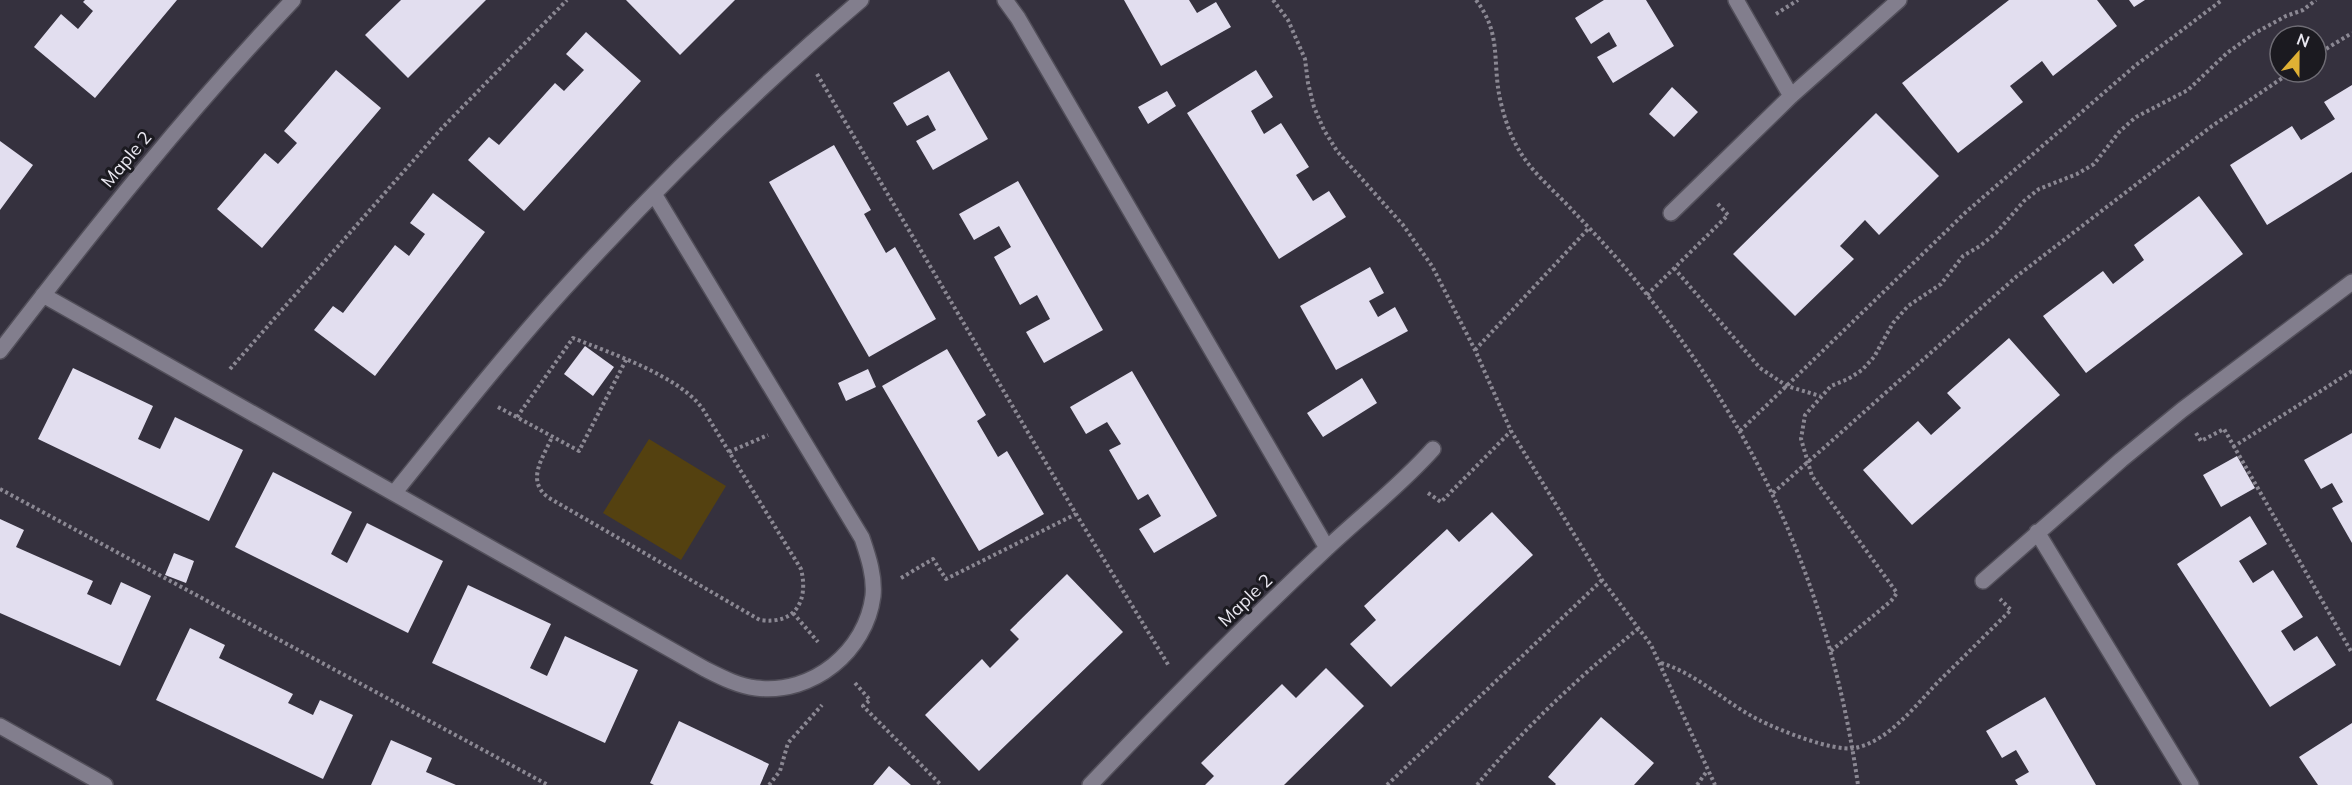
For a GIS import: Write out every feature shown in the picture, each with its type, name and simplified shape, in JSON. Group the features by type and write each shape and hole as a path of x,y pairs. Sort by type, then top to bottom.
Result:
{"street":[{"name":"Maple 2","path":"0,351 121,195 199,103 293,0"},
{"path":"395,492 563,290 654,194 802,50 861,0"},
{"path":"1005,0 1018,18 1327,548"},
{"path":"1736,0 1791,96"},
{"path":"1671,213 1791,96 1899,0"},
{"path":"43,295 730,681 757,688 785,687 811,679 837,663 855,645 868,621 873,594 871,565 862,538 654,194"},
{"path":"1983,581 2037,532 2182,410 2352,282"},
{"name":"Maple 2","path":"1090,785 1182,688 1327,548 1406,479 1432,449"},
{"path":"2037,532 2191,785"},
{"path":"0,726 105,785"}],"path":[{"path":"212,390 442,128 567,0"},
{"path":"1273,0 1288,20 1305,59 1310,91 1324,130 1337,151 1403,225 1432,266 1475,350 1511,431 1602,580 1651,645 1715,785"},
{"path":"1476,0 1484,11 1492,30 1497,50 1500,98 1507,125 1519,150 1536,173 1609,249 1693,357 1740,430 1773,493 1810,582 1831,651 1853,748 1858,785"},
{"path":"1740,430 1966,212 2136,65 2222,0"},
{"path":"1831,651 1891,601 1897,593 1825,495 1807,464 1801,440 1805,415 1831,386 1862,370 1874,357 1893,322 1908,306 1941,284 1963,256 1996,233 2024,201 2039,189 2077,174 2094,164 2120,131 2136,117 2188,90 2227,53 2255,33 2286,16 2303,10 2316,0"},
{"path":"2328,48 2352,33"},
{"path":"802,50 1076,514 1182,688"},
{"path":"1773,493 2017,276 2203,132 2273,84"},
{"path":"1647,295 1728,215 1701,185"},
{"path":"1475,350 1589,228"},
{"path":"1674,268 1761,368 1787,386 1820,396"},
{"path":"517,417 573,338 626,360 676,385 699,402 801,569 805,585 802,600 793,613 771,621 760,620 540,492 536,484 536,474 552,437"},
{"path":"475,394 579,451 626,360"},
{"path":"2234,447 2352,371"},
{"path":"2182,410 2201,441 2224,429 2352,653"},
{"path":"729,452 794,424"},
{"path":"1406,479 1441,502 1511,431"},
{"path":"0,489 548,785"},
{"path":"873,594 933,559 946,579 1076,514"},
{"path":"1387,785 1602,580"},
{"path":"1660,663 1690,675 1730,704 1759,720 1820,743 1853,748 1876,740 1897,723 2011,610 1983,581"},
{"path":"793,613 870,700 863,706 941,785"},
{"path":"1476,785 1535,719 1639,628"},
{"path":"769,785 780,771 788,743 826,701"},
{"path":"1696,785 1707,771"}],"shaded area":[{"path":"649,439 726,486 681,560 603,513"}],"building":[{"path":"85,0 177,0 95,98 34,47 61,14 78,29 93,11 83,2"},
{"path":"401,0 486,0 408,78 365,35"},
{"path":"626,0 735,0 680,55"},
{"path":"1124,0 1189,0 1197,13 1216,2 1231,27 1161,66"},
{"path":"1604,0 1646,0 1674,46 1613,83 1597,57 1617,46 1609,32 1591,44 1575,18"},
{"path":"2009,0 2097,0 2117,26 2053,76 2042,61 2010,86 2023,102 1958,153 1902,83"},
{"path":"2129,0 2145,0 2134,7"},
{"path":"586,32 641,81 524,211 468,160 489,137 499,145 555,83 564,91 584,70 566,54"},
{"path":"336,70 381,108 262,248 217,209 265,153 278,164 297,143 284,131"},
{"path":"1256,70 1273,97 1251,111 1264,134 1281,123 1309,167 1296,175 1313,201 1329,191 1346,217 1279,259 1187,113"},
{"path":"949,71 988,139 933,170 916,141 936,130 928,115 907,126 893,103"},
{"path":"2352,85 2352,172 2267,225 2230,165 2292,126 2301,140 2335,119 2324,102"},
{"path":"1672,87 1698,112 1674,137 1649,114"},
{"path":"1167,91 1176,106 1148,124 1138,107"},
{"path":"1876,113 1939,176 1879,235 1865,220 1840,246 1854,259 1795,316 1733,254"},
{"path":"0,141 33,165 0,210"},
{"path":"834,145 871,210 864,214 886,253 895,247 936,319 869,357 769,182"},
{"path":"1018,181 1103,330 1044,363 1026,332 1050,319 1037,295 1020,305 994,257 1011,247 999,226 974,240 959,214"},
{"path":"433,193 485,232 375,376 314,330 333,306 343,313 395,245 409,256 425,234 410,223"},
{"path":"2199,196 2243,254 2086,373 2043,316 2103,271 2113,284 2144,260 2134,245"},
{"path":"1370,267 1384,293 1369,301 1378,317 1395,307 1408,331 1336,370 1300,306"},
{"path":"2009,338 2060,395 1912,525 1863,470 1918,421 1931,435 1961,408 1947,393"},
{"path":"585,346 614,367 593,396 564,374"},
{"path":"947,349 986,415 977,421 998,457 1007,451 1044,514 979,551 882,386"},
{"path":"73,368 153,406 138,439 160,449 175,417 243,450 209,521 38,439"},
{"path":"868,369 876,387 846,401 838,383"},
{"path":"1132,371 1217,516 1154,553 1139,529 1161,516 1148,494 1138,500 1109,450 1121,444 1107,422 1086,434 1070,407"},
{"path":"1362,378 1377,403 1323,437 1307,413"},
{"path":"2352,433 2352,543 2332,508 2343,502 2332,483 2321,489 2304,460"},
{"path":"2237,456 2255,488 2221,507 2203,475"},
{"path":"273,472 352,512 331,554 347,563 367,523 443,561 408,633 235,547"},
{"path":"1492,512 1533,555 1391,687 1350,644 1376,620 1364,606 1447,529 1459,542"},
{"path":"2250,516 2267,544 2239,561 2253,583 2273,570 2303,617 2281,631 2294,651 2317,636 2336,665 2270,707 2177,564"},
{"path":"0,519 24,530 16,547 93,581 87,594 111,605 121,582 151,596 120,666 0,613"},
{"path":"174,553 194,561 186,583 165,575"},
{"path":"1067,574 1123,632 979,771 925,715 982,659 990,668 1019,639 1010,630"},
{"path":"468,585 551,624 530,668 547,676 565,636 638,670 605,743 432,663"},
{"path":"190,628 225,645 219,658 293,694 288,703 313,715 320,700 353,715 323,779 156,700"},
{"path":"1326,668 1364,706 1284,785 1205,785 1214,776 1201,763 1282,684 1296,698"},
{"path":"2045,697 2096,785 2018,785 2015,780 2029,772 2016,750 2002,758 1986,731"},
{"path":"1601,717 1654,763 1634,785 1555,785 1548,777"},
{"path":"679,721 769,764 760,785 654,785 650,783"},
{"path":"2352,723 2352,785 2318,785 2299,757"},
{"path":"391,740 432,758 426,772 456,785 371,785"},
{"path":"889,766 911,785 873,785"}]}
